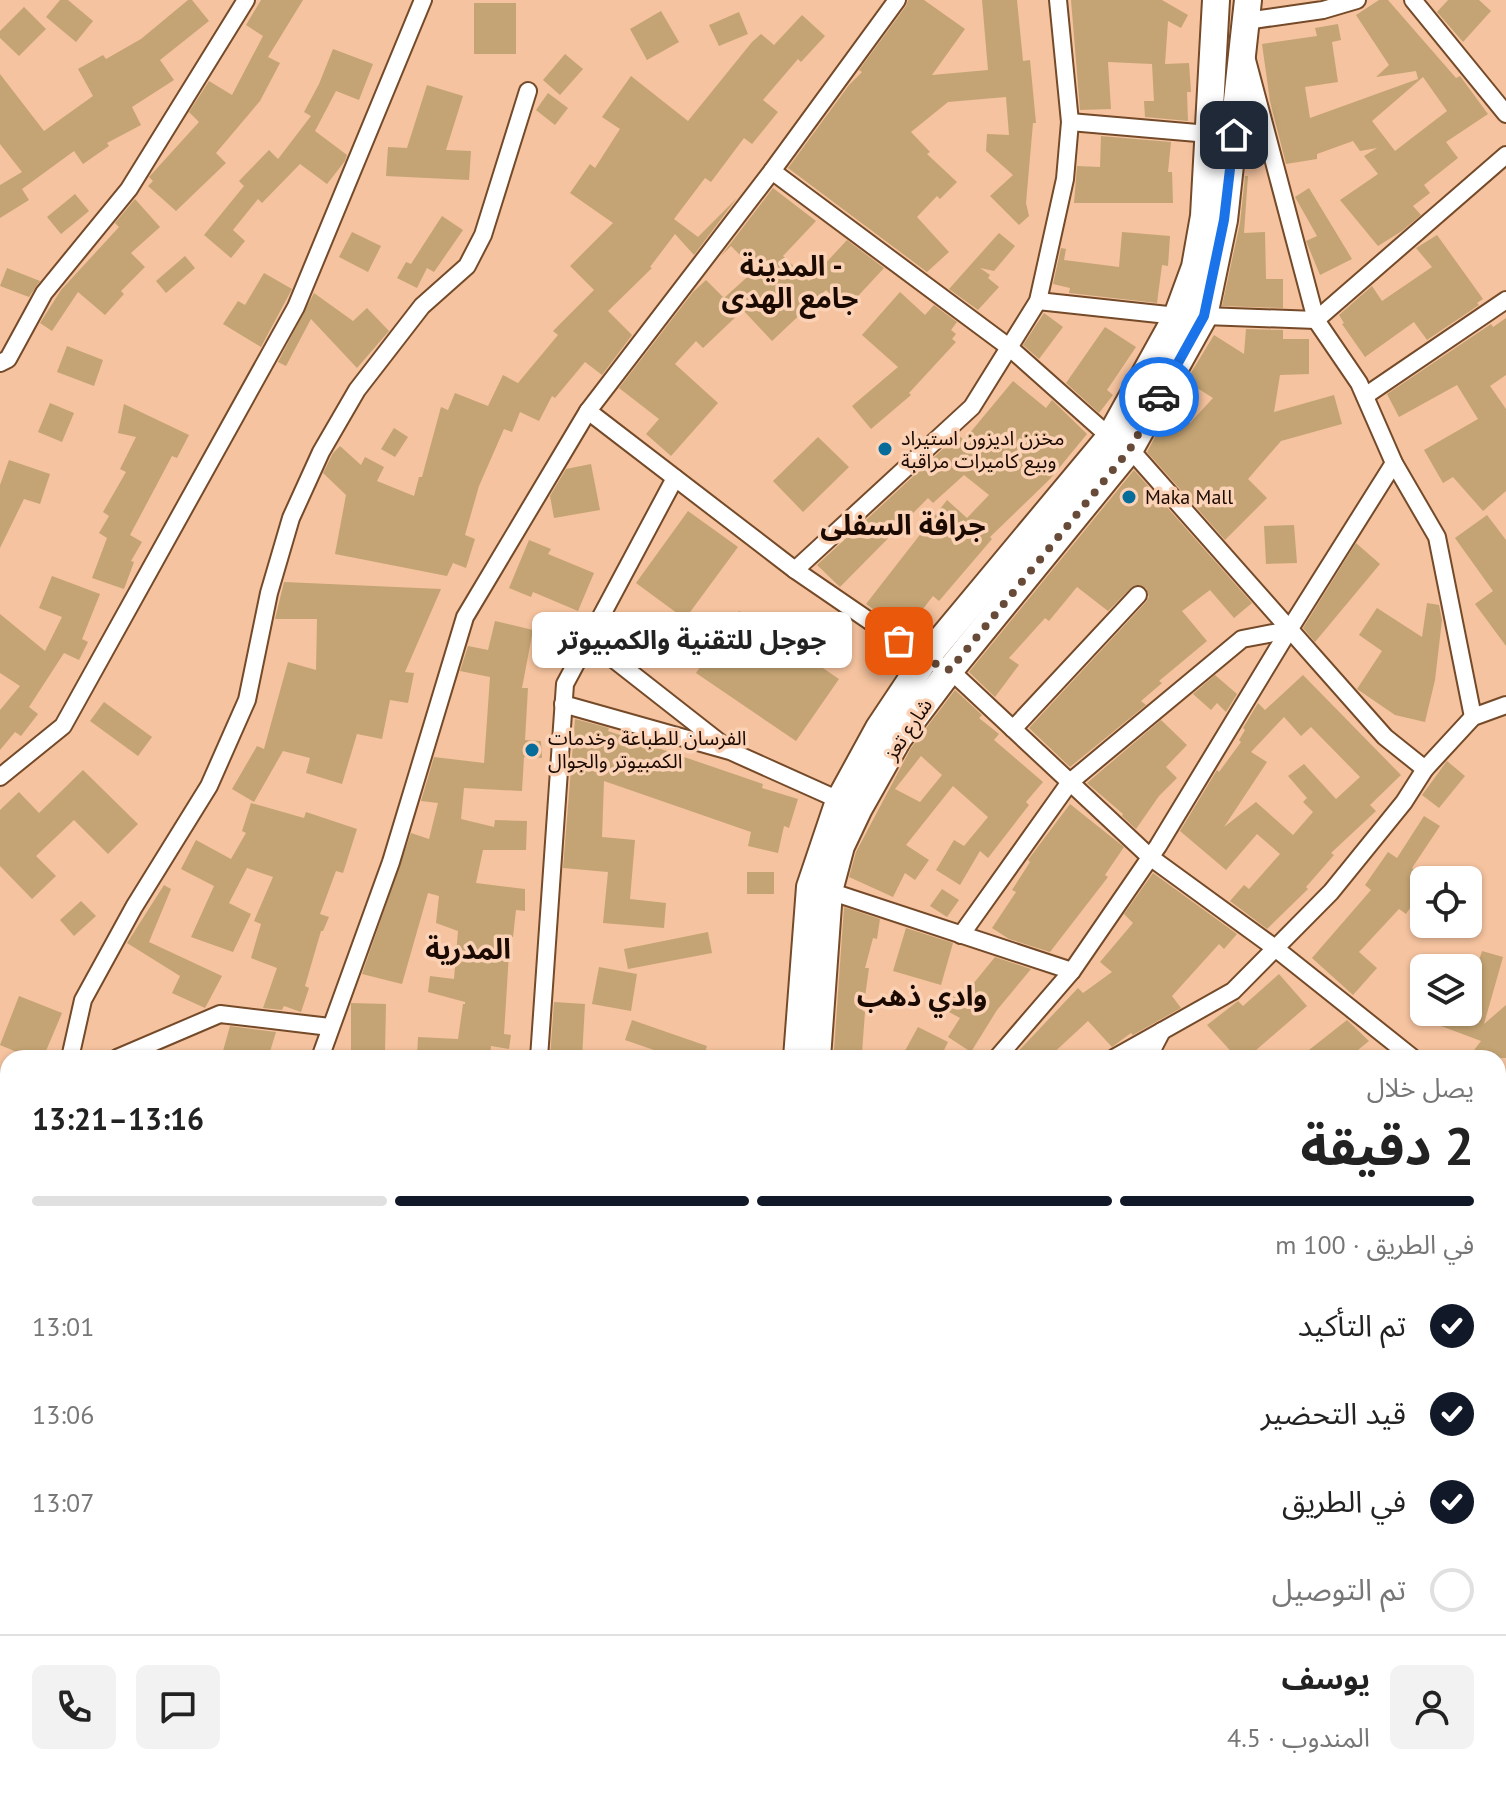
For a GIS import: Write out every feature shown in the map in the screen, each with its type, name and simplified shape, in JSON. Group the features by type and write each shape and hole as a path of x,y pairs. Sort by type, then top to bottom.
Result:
{"main road":[{"name":"شارع تعز","path":"798,1050 810,887 849,804 879,728 925,659 1120,443 1177,316 1195,267 1204,216 1216,0"},
{"name":"شارع تعز","path":"818,1050 829,891 849,804 1120,443 1204,316 1224,220 1247,10"}],"street":[{"path":"0,363 8,359 44,293 129,189 246,0"},
{"path":"0,777 63,726 296,307 423,0"},
{"path":"323,1050 391,862 465,617 588,411 772,171 897,0"},
{"path":"795,570 972,407 1038,301 1065,179 1070,122 1058,0"},
{"path":"1247,10 1323,10 1357,0"},
{"path":"1413,0 1506,114"},
{"path":"1244,50 1316,320 1359,383 1394,463 1437,537 1473,717"},
{"path":"72,1050 83,1000 134,907 209,786 247,700 273,578 291,518 321,452 357,390 422,306 467,266 483,235 497,195 528,91"},
{"path":"1070,122 1209,134"},
{"path":"1204,316 1316,320 1506,155"},
{"path":"772,171 1010,348 1120,443 1385,737 1425,769"},
{"path":"1365,396 1506,300"},
{"path":"1038,301 1177,316"},
{"path":"588,411 795,570 925,659 950,670 1150,857 1275,948 1403,1050"},
{"path":"1004,1050 1072,971 1150,857 1394,463"},
{"path":"540,1050 565,684 675,478"},
{"path":"1013,729 1138,595"},
{"path":"961,935 1070,782 1242,639 1289,630"},
{"path":"589,640 730,751"},
{"path":"563,704 730,751 849,804"},
{"path":"1128,1050 1233,991 1331,892 1404,802 1425,769 1473,717 1506,705"},
{"path":"829,891 1072,971"},
{"path":"136,1050 220,1014 330,1027"},
{"path":"1152,1050 1162,1031"}],"building":[{"path":"60,0 68,0 93,21 76,42 46,17"},
{"path":"188,0 192,0 209,21 160,60 174,80 132,107 141,125 107,143 109,146 83,164 74,151 22,189 29,200 0,218 0,185 22,172 0,144 0,74 44,131 93,96 78,69 103,55 106,59 141,39"},
{"path":"261,0 303,0 268,57 280,63 260,101 216,153 226,163 176,211 148,186 153,181 149,177 199,122 189,112 209,81 232,95 263,36 246,25"},
{"path":"908,0 924,0 965,29 932,75 988,70 982,0 1017,0 1023,61 1030,60 1036,123 1033,123 1026,203 1029,216 1019,225 990,196 1013,175 986,151 987,134 1009,135 1006,97 948,102 911,132 930,152 927,154 957,182 940,199 937,196 917,217 949,252 927,272 788,168 862,72 859,70"},
{"path":"1071,0 1162,0 1188,15 1181,28 1168,21 1165,64 1189,63 1191,92 1187,92 1188,121 1145,117 1144,101 1154,101 1152,64 1108,62 1111,109 1080,110"},
{"path":"1379,0 1388,0 1456,78 1460,76 1488,114 1446,142 1458,158 1424,185 1430,193 1413,206 1421,215 1378,246 1340,200 1378,174 1364,156 1377,148 1360,151 1353,141 1317,154 1317,159 1286,164 1270,101 1262,44 1317,36 1315,28 1338,24 1341,40 1332,42 1338,82 1305,87 1310,118 1418,79 1416,71 1376,77 1389,65 1356,15","holes":["1423,77 1447,111 1395,151 1372,121"]},
{"path":"1448,0 1479,0 1491,11 1463,42 1437,12"},
{"path":"474,3 516,3 516,54 474,54"},
{"path":"24,7 46,29 19,56 0,38 0,31"},
{"path":"661,11 679,42 647,60 630,29"},
{"path":"739,12 748,34 719,46 709,25"},
{"path":"802,15 825,36 801,62 798,59 763,100 778,112 752,144 744,138 711,182 705,178 674,219 698,237 737,198 694,255 675,234 652,268 608,311 632,335 602,375 585,362 555,398 552,396 539,421 520,412 512,432 504,429 479,486 465,535 475,539 466,568 453,563 447,576 335,554 346,495 323,473 333,453 340,446 361,465 365,457 384,467 377,481 414,496 441,407 448,410 455,393 488,406 503,375 518,383 558,335 553,331 594,290 570,266 613,223 570,193 590,164 595,168 620,129 602,117 631,76 688,121 752,42 761,34 774,45"},
{"path":"333,49 373,64 359,100 336,91 315,131 347,155 345,161 327,184 300,164 262,203 258,199 233,230 245,241 231,258 204,235 244,186 239,181 269,150 278,159 311,116 304,112"},
{"path":"565,54 583,69 560,95 543,80"},
{"path":"427,85 463,96 446,150 471,151 469,180 386,176 388,147 407,148"},
{"path":"548,93 568,108 555,125 536,110"},
{"path":"1101,136 1171,142 1168,172 1172,172 1173,203 1074,203 1077,166 1100,167"},
{"path":"1245,176 1248,176 1244,233 1265,232 1266,279 1283,279 1283,308 1222,306 1240,223"},
{"path":"773,188 816,221 783,256 809,281 847,240 884,268 846,309 826,290 772,341 743,310 703,348 696,341 675,364 718,403 671,456 646,434 659,419 619,388 693,292 706,280 724,298 755,270 731,246 721,256"},
{"path":"1309,188 1352,259 1320,275 1306,241 1317,236 1295,197"},
{"path":"75,194 89,211 61,234 47,217"},
{"path":"135,199 160,227 131,253 145,267 121,291 124,294 105,315 78,292 52,331 40,323 61,290 119,227 115,223"},
{"path":"442,216 463,230 434,272 427,268 417,288 397,278 406,262 411,264"},
{"path":"352,232 381,246 368,272 339,257"},
{"path":"1122,232 1170,236 1168,266 1162,265 1157,303 1069,293 1070,288 1053,284 1061,248 1066,249 1064,260 1119,267"},
{"path":"999,233 1015,246 994,271 980,268 999,287 978,310 949,289"},
{"path":"1437,235 1483,299 1477,303 1479,305 1427,340 1414,322 1365,357 1339,315 1372,286 1382,301 1432,267 1416,248"},
{"path":"185,256 195,268 166,293 156,281"},
{"path":"7,268 40,281 29,297 0,286"},
{"path":"264,273 292,289 261,347 223,324 238,301 245,305"},
{"path":"900,292 925,315 934,305 957,322 951,330 956,334 952,339 956,342 909,393 911,395 871,429 852,406 898,367 862,335"},
{"path":"314,293 353,321 367,308 389,331 357,368 311,319 286,366 278,362"},
{"path":"1044,313 1063,327 1039,359 1023,345"},
{"path":"1506,318 1506,375 1490,386 1506,409 1506,491 1483,511 1453,477 1443,483 1424,450 1478,419 1457,385 1399,417 1387,394 1491,324 1493,327"},
{"path":"1105,327 1136,347 1107,390 1113,395 1099,413 1066,383"},
{"path":"1246,329 1283,330 1283,339 1309,339 1309,374 1280,375 1274,412 1334,395 1342,424 1281,441 1248,479 1267,498 1225,540 1147,452 1162,424 1174,432 1186,420 1190,423 1213,398 1186,381 1214,335 1244,354"},
{"path":"67,346 103,360 94,386 57,372"},
{"path":"1013,381 1046,408 1052,400 1087,434 1050,479 990,537 992,539 939,601 933,596 905,632 866,604 947,500 967,518 989,495 964,475 933,503 928,498 840,587 817,565 958,435 964,440"},
{"path":"50,403 74,413 62,442 38,432"},
{"path":"124,404 189,435 177,458 172,456 130,535 142,542 131,561 134,562 124,589 92,578 107,538 99,533 109,516 103,512 126,472 120,469 136,437 118,433"},
{"path":"394,428 408,437 395,457 381,449"},
{"path":"818,437 849,467 803,512 773,481"},
{"path":"9,460 50,474 40,504 24,499 0,548 0,485"},
{"path":"591,464 600,510 554,518 550,496 566,469"},
{"path":"1134,470 1252,603 1234,618 1210,590 1182,611 1207,641 1159,681 1162,683 1141,701 1146,705 1070,767 1029,728 1146,602 1149,597 1146,588 1134,585 1108,611 1077,587 1049,621 1045,618 1009,658 1019,665 995,697 969,672"},
{"path":"688,511 738,547 685,619 636,583"},
{"path":"1487,515 1506,540 1506,646 1475,604 1493,591 1455,538"},
{"path":"1294,525 1297,563 1266,564 1264,526"},
{"path":"529,540 551,549 548,554 594,573 578,611 533,592 531,597 509,588"},
{"path":"1356,543 1380,564 1315,642 1303,628"},
{"path":"52,576 100,594 82,639 88,642 79,660 64,653 29,707 38,714 21,736 15,732 0,750 0,710 20,686 0,673 0,614 45,651 62,617 39,608"},
{"path":"284,582 441,589 405,672 414,673 408,703 390,700 382,739 357,734 342,784 306,773 310,758 283,751 254,802 232,789 257,746 264,749 288,662 316,670 317,619 275,619"},
{"path":"1427,603 1439,605 1442,620 1435,680 1425,722 1395,715 1357,689 1382,651 1359,635 1377,608 1422,637"},
{"path":"739,611 839,679 796,741 696,673"},
{"path":"495,621 533,630 522,688 528,688 525,740 541,741 542,758 524,757 522,791 464,788 461,819 494,827 495,820 527,821 526,850 483,850 476,883 525,889 525,911 516,910 513,937 510,937 504,1034 511,1035 509,1049 491,1046 491,1050 417,1050 418,1037 458,1039 465,1004 428,992 430,976 454,979 458,931 436,923 439,896 428,893 402,984 362,974 411,833 429,839 438,803 421,801 434,757 484,763 490,677 460,671 468,646 488,650"},
{"path":"1215,675 1237,694 1226,712 1217,703 1211,710 1193,694"},
{"path":"1303,675 1401,775 1370,805 1376,811 1331,853 1334,855 1306,887 1308,889 1267,929 1230,901 1244,885 1249,889 1280,854 1257,834 1226,870 1180,831 1217,770 1219,772 1241,742 1243,728 1258,703 1265,710","holes":["1284,717 1301,736 1311,727 1360,777 1336,799 1304,764 1288,776 1307,798 1303,802 1313,812 1293,835 1256,802 1224,827 1267,762 1251,752"]},
{"path":"955,690 982,715 979,718 999,734 994,740 1043,782 988,858 980,851 960,885 936,870 954,840 964,846 988,817 953,786 906,845 929,860 915,880 905,873 893,897 849,877 856,852 911,748","holes":["921,756 942,775 920,802 895,789"]},
{"path":"104,702 152,737 138,756 90,721"},
{"path":"575,719 609,728 608,731 798,799 789,828 784,826 778,853 748,846 751,832 604,781 602,837 635,840 630,899 666,903 664,928 603,923 608,872 563,868"},
{"path":"1161,720 1187,745 1166,767 1177,778 1159,796 1136,829 1087,783"},
{"path":"1447,761 1465,776 1439,808 1422,795"},
{"path":"83,770 138,824 108,854 74,820 36,856 56,876 32,899 0,866 0,810 19,792 39,813"},
{"path":"251,803 304,818 306,812 357,829 343,873 336,871 320,914 329,917 321,931 301,1012 284,1006 282,1010 263,1008 277,968 251,958 261,924 254,921 273,877 247,868 229,903 251,914 233,952 191,937 214,886 181,869 196,840 231,859 246,833 242,831"},
{"path":"1070,804 1124,847 1105,875 1108,877 1050,952 1009,939 992,928 1016,892 1012,890 1030,862 1028,860"},
{"path":"1424,816 1440,826 1413,866 1410,866 1410,908 1406,914 1399,909 1359,952 1377,968 1353,995 1312,958 1371,890 1365,885 1388,852 1397,858"},
{"path":"747,872 774,872 774,894 747,894"},
{"path":"1153,873 1237,934 1224,949 1219,944 1172,996 1181,1008 1133,1035 1131,1033 1112,1047 1088,1021 1057,1050 1020,1050 1078,988 1083,993 1112,972 1100,962 1133,923 1124,914"},
{"path":"164,885 171,889 149,942 222,976 205,1008 172,993 180,976 127,943"},
{"path":"942,889 959,900 947,917 930,906"},
{"path":"81,901 96,916 74,936 60,920"},
{"path":"844,907 880,919 877,939 873,938 865,968 869,968 863,1011 862,1050 834,1050"},
{"path":"906,928 953,943 941,985 893,971"},
{"path":"708,932 712,953 628,969 624,949"},
{"path":"1482,951 1503,957 1484,1024 1506,1005 1506,1050 1474,1050 1481,1041 1441,1026 1482,1026"},
{"path":"995,957 1031,969 997,1010 972,1050 948,1037 960,1018 936,1005 944,991 960,1000"},
{"path":"599,967 637,974 631,1011 592,1004"},
{"path":"1279,974 1307,1006 1256,1050 1230,1050 1207,1025 1238,1001 1243,1006"},
{"path":"19,996 62,1013 46,1050 12,1050 0,1045"},
{"path":"554,1002 585,1004 582,1050 551,1050"},
{"path":"351,1003 386,1004 385,1050 351,1050"},
{"path":"632,1020 707,1046 706,1050 654,1050 625,1040"},
{"path":"1347,1020 1369,1041 1358,1050 1309,1050"},
{"path":"230,1026 276,1032 270,1050 223,1050"},
{"path":"918,1027 948,1042 944,1050 905,1050"}],"way so far":[{"path":"899,641 925,659 950,670 1130,449 1159,397"}],"place":[{"name":"مخزن اديزون استيراد وبيع كاميرات مراقبة","path":"885,449"},
{"name":"Maka Mall","path":"1129,497"},
{"name":"جوجل للتقنية والكمبيوتر","path":"899,641"},
{"name":"الفرسان للطباعة وخدمات الكمبيوتر والجوال","path":"532,750"}],"district":[{"name":"المدينة - جامع الهدى","path":"790,281"},
{"name":"جرافة السفلى","path":"903,524"},
{"name":"المدرية","path":"468,948"},
{"name":"وادي ذهب","path":"922,995"}],"route":[{"path":"1159,397 1204,316 1224,220 1234,135"}]}
